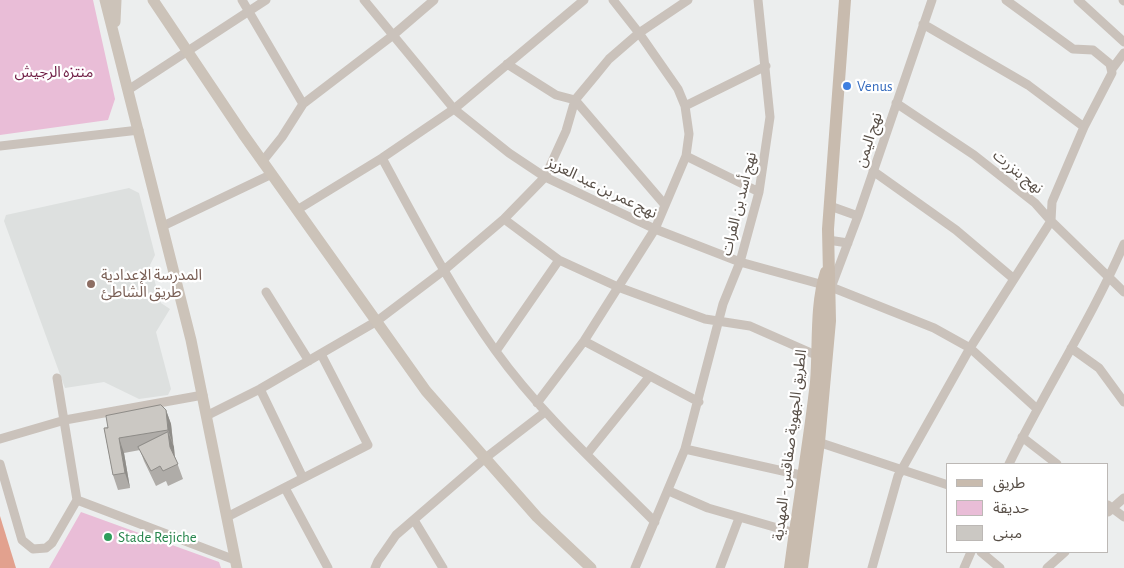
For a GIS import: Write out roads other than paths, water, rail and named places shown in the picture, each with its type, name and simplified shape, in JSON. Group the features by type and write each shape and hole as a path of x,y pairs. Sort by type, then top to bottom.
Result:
{"main road":[{"name":"الطريق الجهوية صفاقس - المهدية","path":"790,568 804,476 815,441 818,356 828,267 830,206 845,0"},
{"name":"الطريق الجهوية صفاقس - المهدية","path":"802,568 815,441 826,287"}],"street":[{"path":"114,0 114,31 208,415 236,564"},
{"path":"153,0 262,162 426,391 537,518 584,566"},
{"path":"242,0 303,104"},
{"path":"128,90 266,0"},
{"name":"نهج عمر بن عبد العزيز","path":"364,0 454,109 509,153 545,177 655,228 740,262 826,287 902,314 934,328 970,348 1036,408"},
{"path":"262,162 282,137 303,104 392,36 434,0"},
{"path":"297,210 382,158 454,109 584,0"},
{"path":"537,402 584,341 655,228 686,156 689,134 685,106 678,89 639,33 613,0"},
{"path":"208,415 260,389 377,321 443,271 504,219 545,177 566,131 575,100 609,59 639,33 688,0"},
{"name":"نهج أسد بن الفرات","path":"635,568 669,491 685,449 699,402 723,304 740,262 760,192 770,117 758,0"},
{"name":"نهج اليمن","path":"826,287 848,243 858,216 932,0"},
{"path":"1006,0 1073,49 1093,50 1110,64 1112,69"},
{"path":"1078,0 1124,42"},
{"path":"923,24 1028,85 1084,127"},
{"path":"872,568 894,486 970,348 1051,221 1052,202 1084,127 1111,76 1112,69 1124,53"},
{"path":"507,64 556,95 575,100 665,205"},
{"path":"685,106 766,66"},
{"name":"نهج بنزرت","path":"896,103 974,155 1035,203 1124,292"},
{"path":"0,146 139,130"},
{"path":"686,156 760,192"},
{"path":"382,158 443,271 496,351 545,412 655,522"},
{"path":"873,172 956,230 1014,279"},
{"path":"163,226 272,174"},
{"path":"830,206 858,216"},
{"path":"504,219 559,260 618,287 705,319 750,326 818,356"},
{"path":"828,240 848,243"},
{"path":"1009,463 1036,408 1110,277 1124,244"},
{"path":"496,351 559,260"},
{"path":"266,292 309,361"},
{"path":"584,341 699,402"},
{"path":"1071,348 1099,368 1124,402"},
{"path":"227,517 368,445 321,354"},
{"path":"587,454 649,377"},
{"path":"0,464 22,540 33,548 46,548 52,543 77,500 66,420 57,378"},
{"path":"260,389 303,478"},
{"path":"0,439 66,420 203,395"},
{"path":"375,568 396,535 484,459 545,412"},
{"path":"1022,437 1056,463"},
{"path":"815,441 890,466 903,468 946,484"},
{"path":"685,449 804,476"},
{"path":"285,488 328,568"},
{"path":"669,491 708,508 795,533"},
{"path":"1124,498 1109,508 1124,517"},
{"path":"77,500 236,564"},
{"path":"720,568 739,518"},
{"path":"414,520 443,568"},
{"path":"964,568 971,553"},
{"path":"982,553 1000,568"},
{"path":"1047,568 1064,553"}],"place":[{"name":"Venus","path":"847,86"},
{"name":"المدرسة الإعدادية طريق الشاطئ","path":"91,284"},
{"name":"Stade Rejiche","path":"108,537"}],"park label":[{"name":"منتزه الرجيش","path":"54,72"}]}
